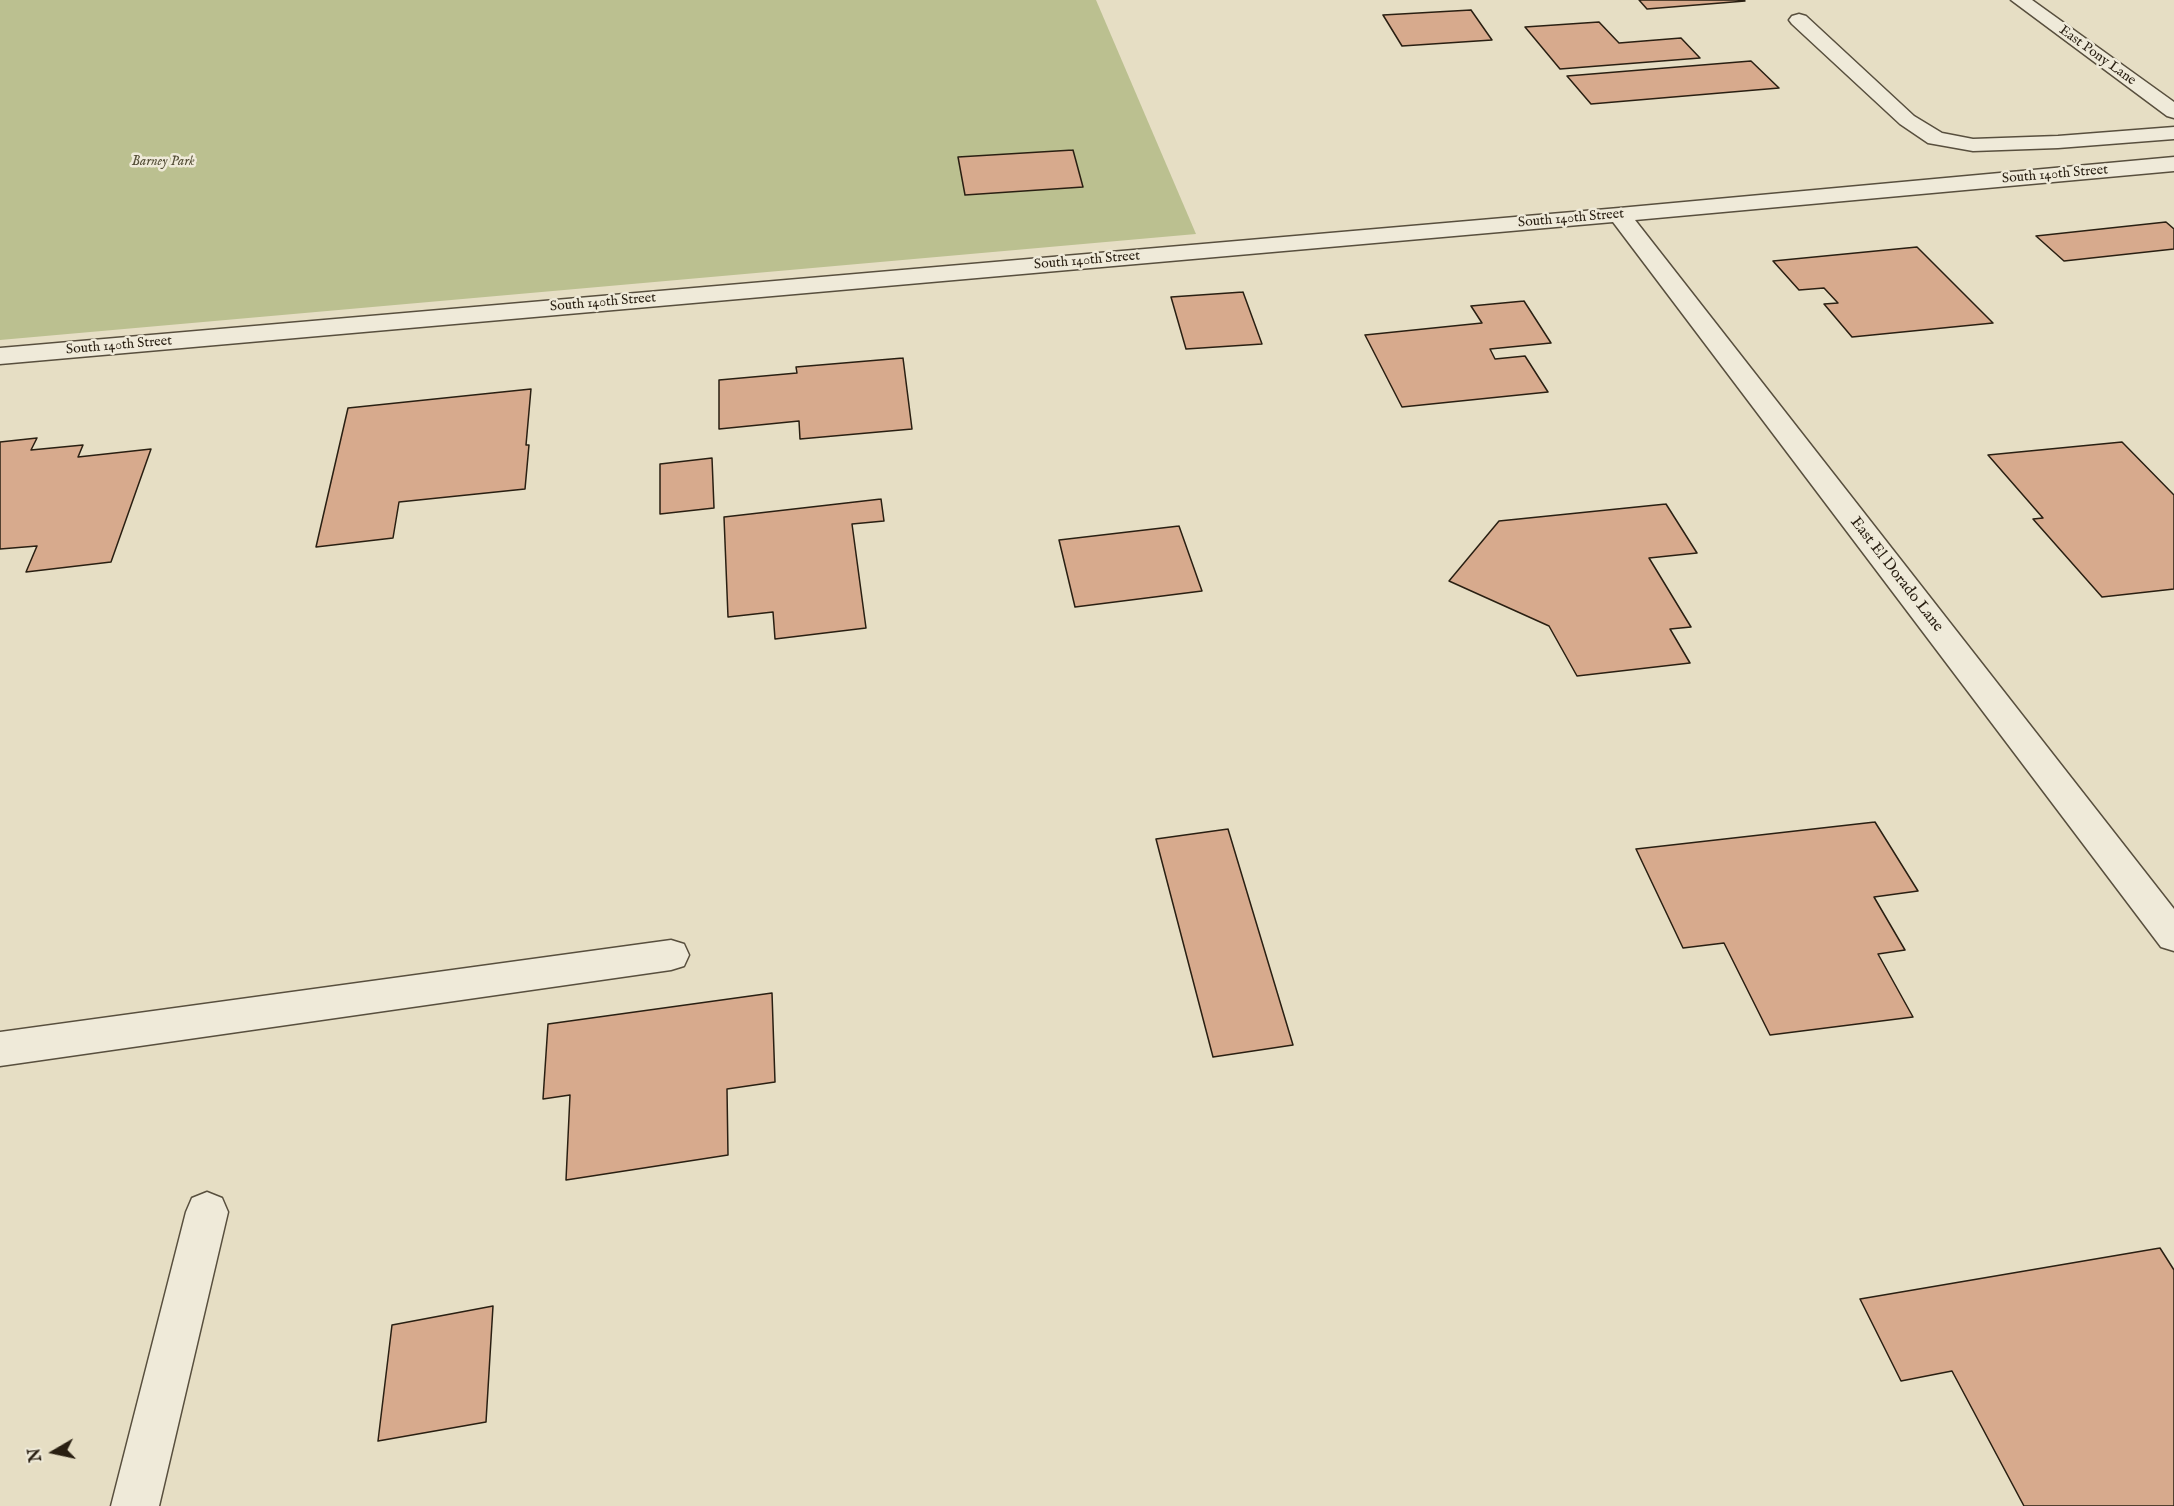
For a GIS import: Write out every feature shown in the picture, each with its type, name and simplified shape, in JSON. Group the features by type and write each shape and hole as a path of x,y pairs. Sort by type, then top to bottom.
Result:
{"street":[{"name":"East Pony Lane","path":"2020,0 2174,112"},
{"path":"1799,20 1907,120 1935,138 1973,145 2174,133"},
{"name":"South 140th Street","path":"0,356 1619,215 2174,164"},
{"name":"East El Dorado Lane","path":"1619,215 2174,936"},
{"path":"0,1049 670,955"},
{"path":"135,1506 207,1212"}],"green space":[{"name":"Barney Park","path":"0,0 1096,0 1196,234 0,340"}],"building":[{"path":"1639,0 1743,0 1745,1 1647,9"},
{"path":"1471,10 1492,40 1402,46 1383,15"},
{"path":"1599,22 1619,43 1681,38 1700,58 1560,69 1525,27"},
{"path":"1751,61 1779,88 1591,104 1567,76"},
{"path":"1073,150 1083,187 965,195 958,157"},
{"path":"2166,222 2174,229 2174,249 2064,261 2036,236"},
{"path":"1917,247 1993,323 1852,337 1824,304 1838,303 1824,288 1799,290 1773,261"},
{"path":"1243,292 1262,344 1186,349 1171,297"},
{"path":"1524,301 1551,343 1490,349 1495,359 1525,356 1548,392 1402,407 1365,335 1482,323 1471,306"},
{"path":"903,358 912,429 800,439 799,421 719,429 719,380 797,373 796,367"},
{"path":"531,389 525,489 399,502 393,538 316,547 348,408"},
{"path":"37,438 31,450 83,445 78,457 151,449 111,562 26,572 37,546 0,549 0,442"},
{"path":"2122,442 2174,495 2174,589 2102,597 2033,519 2043,518 1988,455"},
{"path":"712,458 714,508 660,514 660,464"},
{"path":"881,499 884,521 852,524 866,628 775,639 773,612 728,617 724,517"},
{"path":"1666,504 1697,553 1649,558 1691,627 1670,629 1690,663 1577,676 1549,626 1449,581 1499,521"},
{"path":"1179,526 1202,591 1075,607 1059,540"},
{"path":"1875,822 1918,891 1874,897 1905,950 1878,954 1913,1017 1770,1035 1724,943 1683,948 1636,849"},
{"path":"1228,829 1293,1045 1213,1057 1156,839"},
{"path":"772,993 775,1082 727,1089 728,1155 566,1180 570,1095 543,1099 548,1024"},
{"path":"2160,1248 2174,1270 2174,1506 2024,1506 1952,1371 1901,1381 1860,1299"},
{"path":"493,1306 486,1422 378,1441 392,1325"}]}
